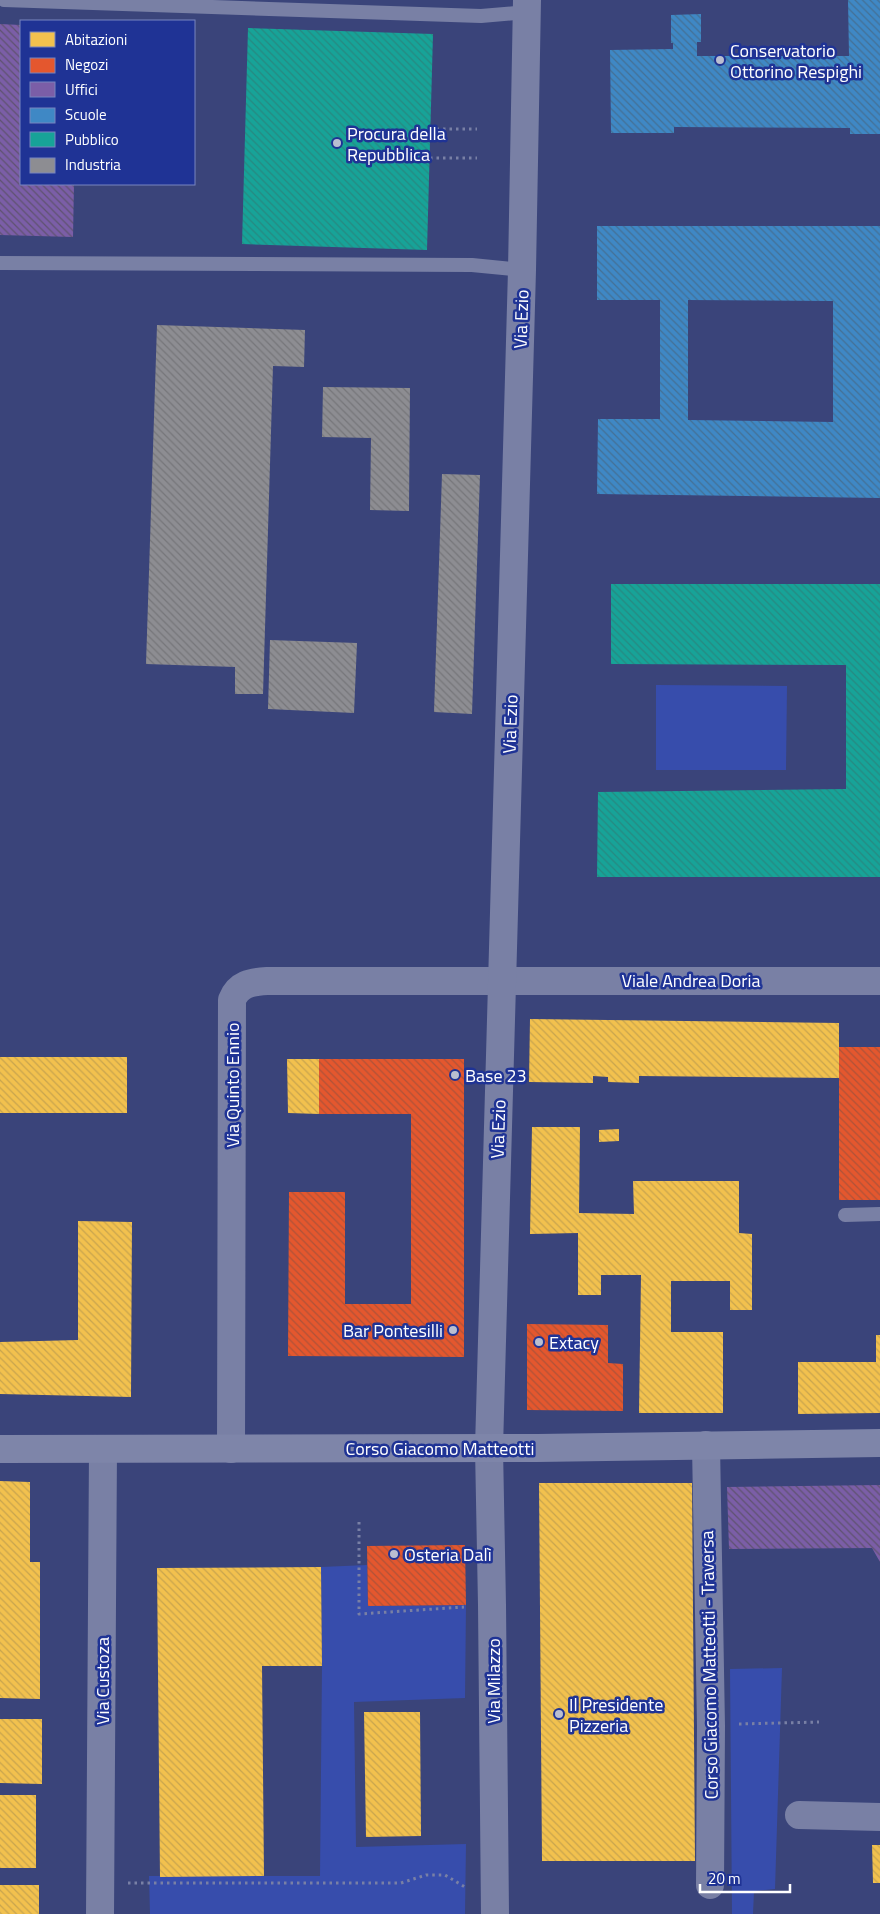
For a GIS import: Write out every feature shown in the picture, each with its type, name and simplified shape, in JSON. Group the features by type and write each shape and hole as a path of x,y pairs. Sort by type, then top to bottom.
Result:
{"main road":[{"name":"Corso Giacomo Matteotti","path":"0,1449 489,1448 880,1443"}],"street":[{"name":"Via Ezio","path":"489,1448 522,270 527,6"},
{"name":"Viale Andrea Doria","path":"502,980 880,980"},
{"name":"Via Quinto Ennio","path":"231,1449 232,1000 235,992 243,986 267,981 502,980"},
{"name":"Corso Giacomo Matteotti - Traversa","path":"706,1445 711,1726 710,1886"},
{"name":"Via Milazzo","path":"489,1448 494,1902"},
{"name":"Via Custoza","path":"100,1914 103,1449"},
{"path":"799,1815 880,1816"}],"lane":[{"path":"4,0 481,16 527,6"},
{"path":"0,263 472,265 522,270"},
{"path":"845,1215 880,1214"}],"path":[{"path":"430,129 477,129"},
{"path":"430,158 477,158"},
{"path":"359,1522 360,1614 492,1605"},
{"path":"711,1726 819,1722"},
{"path":"100,1883 400,1883 426,1875 445,1875 494,1902"}],"shaded area":[{"path":"656,685 787,686 786,770 656,770"},
{"path":"367,1565 368,1606 466,1605 465,1698 354,1702 356,1847 466,1844 465,1914 150,1914 149,1876 320,1876 321,1567"},
{"path":"782,1668 775,1889 754,1891 753,1914 732,1914 730,1669"}],"building: Abitazioni":[{"path":"530,1019 839,1023 839,1078 639,1076 639,1083 608,1082 608,1077 593,1076 593,1083 529,1082"},
{"path":"0,1057 127,1057 127,1113 0,1113"},
{"path":"287,1059 319,1059 319,1114 288,1113"},
{"path":"532,1127 580,1127 579,1213 634,1214 633,1181 739,1181 739,1233 752,1234 752,1310 730,1310 730,1281 671,1281 671,1332 723,1332 723,1413 639,1413 641,1275 601,1275 601,1295 578,1295 578,1233 530,1234"},
{"path":"619,1129 619,1141 599,1142 599,1130"},
{"path":"78,1221 132,1222 131,1397 0,1394 0,1342 78,1340"},
{"path":"876,1335 880,1335 880,1413 798,1414 798,1362 876,1362"},
{"path":"0,1481 30,1482 30,1562 40,1562 40,1699 0,1698"},
{"path":"539,1483 692,1483 695,1861 542,1861"},
{"path":"321,1567 322,1666 262,1666 264,1876 160,1877 157,1568"},
{"path":"364,1712 420,1712 421,1836 366,1837"},
{"path":"0,1719 42,1719 42,1784 0,1783"},
{"path":"0,1795 36,1795 36,1868 0,1868"},
{"path":"872,1845 880,1845 880,1883 873,1883"},
{"path":"0,1885 39,1885 39,1914 0,1914"}],"building: Negozi":[{"path":"839,1047 880,1047 880,1200 839,1200"},
{"path":"319,1059 464,1059 464,1357 288,1356 289,1192 345,1192 345,1304 411,1304 411,1114 319,1114"},
{"path":"527,1324 608,1325 608,1363 623,1364 623,1411 527,1410"},
{"path":"465,1545 466,1605 368,1606 367,1546"}],"building: Uffici":[{"path":"0,24 20,25 20,185 74,185 73,237 0,235"},
{"path":"880,1485 880,1562 872,1548 729,1549 727,1487"}],"building: Scuole":[{"path":"848,0 880,0 880,134 850,134 850,128 674,127 674,133 611,133 610,50 673,49 673,43 671,43 671,15 701,14 701,42 697,42 697,56 849,56"},
{"path":"597,226 880,226 880,498 597,494 598,419 660,419 660,300 597,300","holes":["688,300 833,301 833,422 688,420"]}],"building: Pubblico":[{"name":"Procura della Repubblica","path":"248,28 433,34 427,250 242,244"},
{"path":"611,584 880,584 880,877 597,877 598,792 846,789 846,665 611,664"}],"building: Industria":[{"path":"157,325 305,330 304,367 273,366 263,694 235,694 235,667 146,664"},
{"path":"323,387 410,388 409,511 370,510 371,438 322,437"},
{"path":"442,474 480,475 472,714 434,712"},
{"path":"270,640 357,643 354,713 268,709"}],"place":[{"name":"Conservatorio Ottorino Respighi","path":"720,60"},
{"name":"Procura della Repubblica","path":"337,143"},
{"name":"Base 23","path":"455,1075"},
{"name":"Bar Pontesilli","path":"453,1330"},
{"name":"Extacy","path":"539,1342"},
{"name":"Osteria Dalì","path":"394,1554"},
{"name":"Il Presidente Pizzeria","path":"559,1714"}]}
